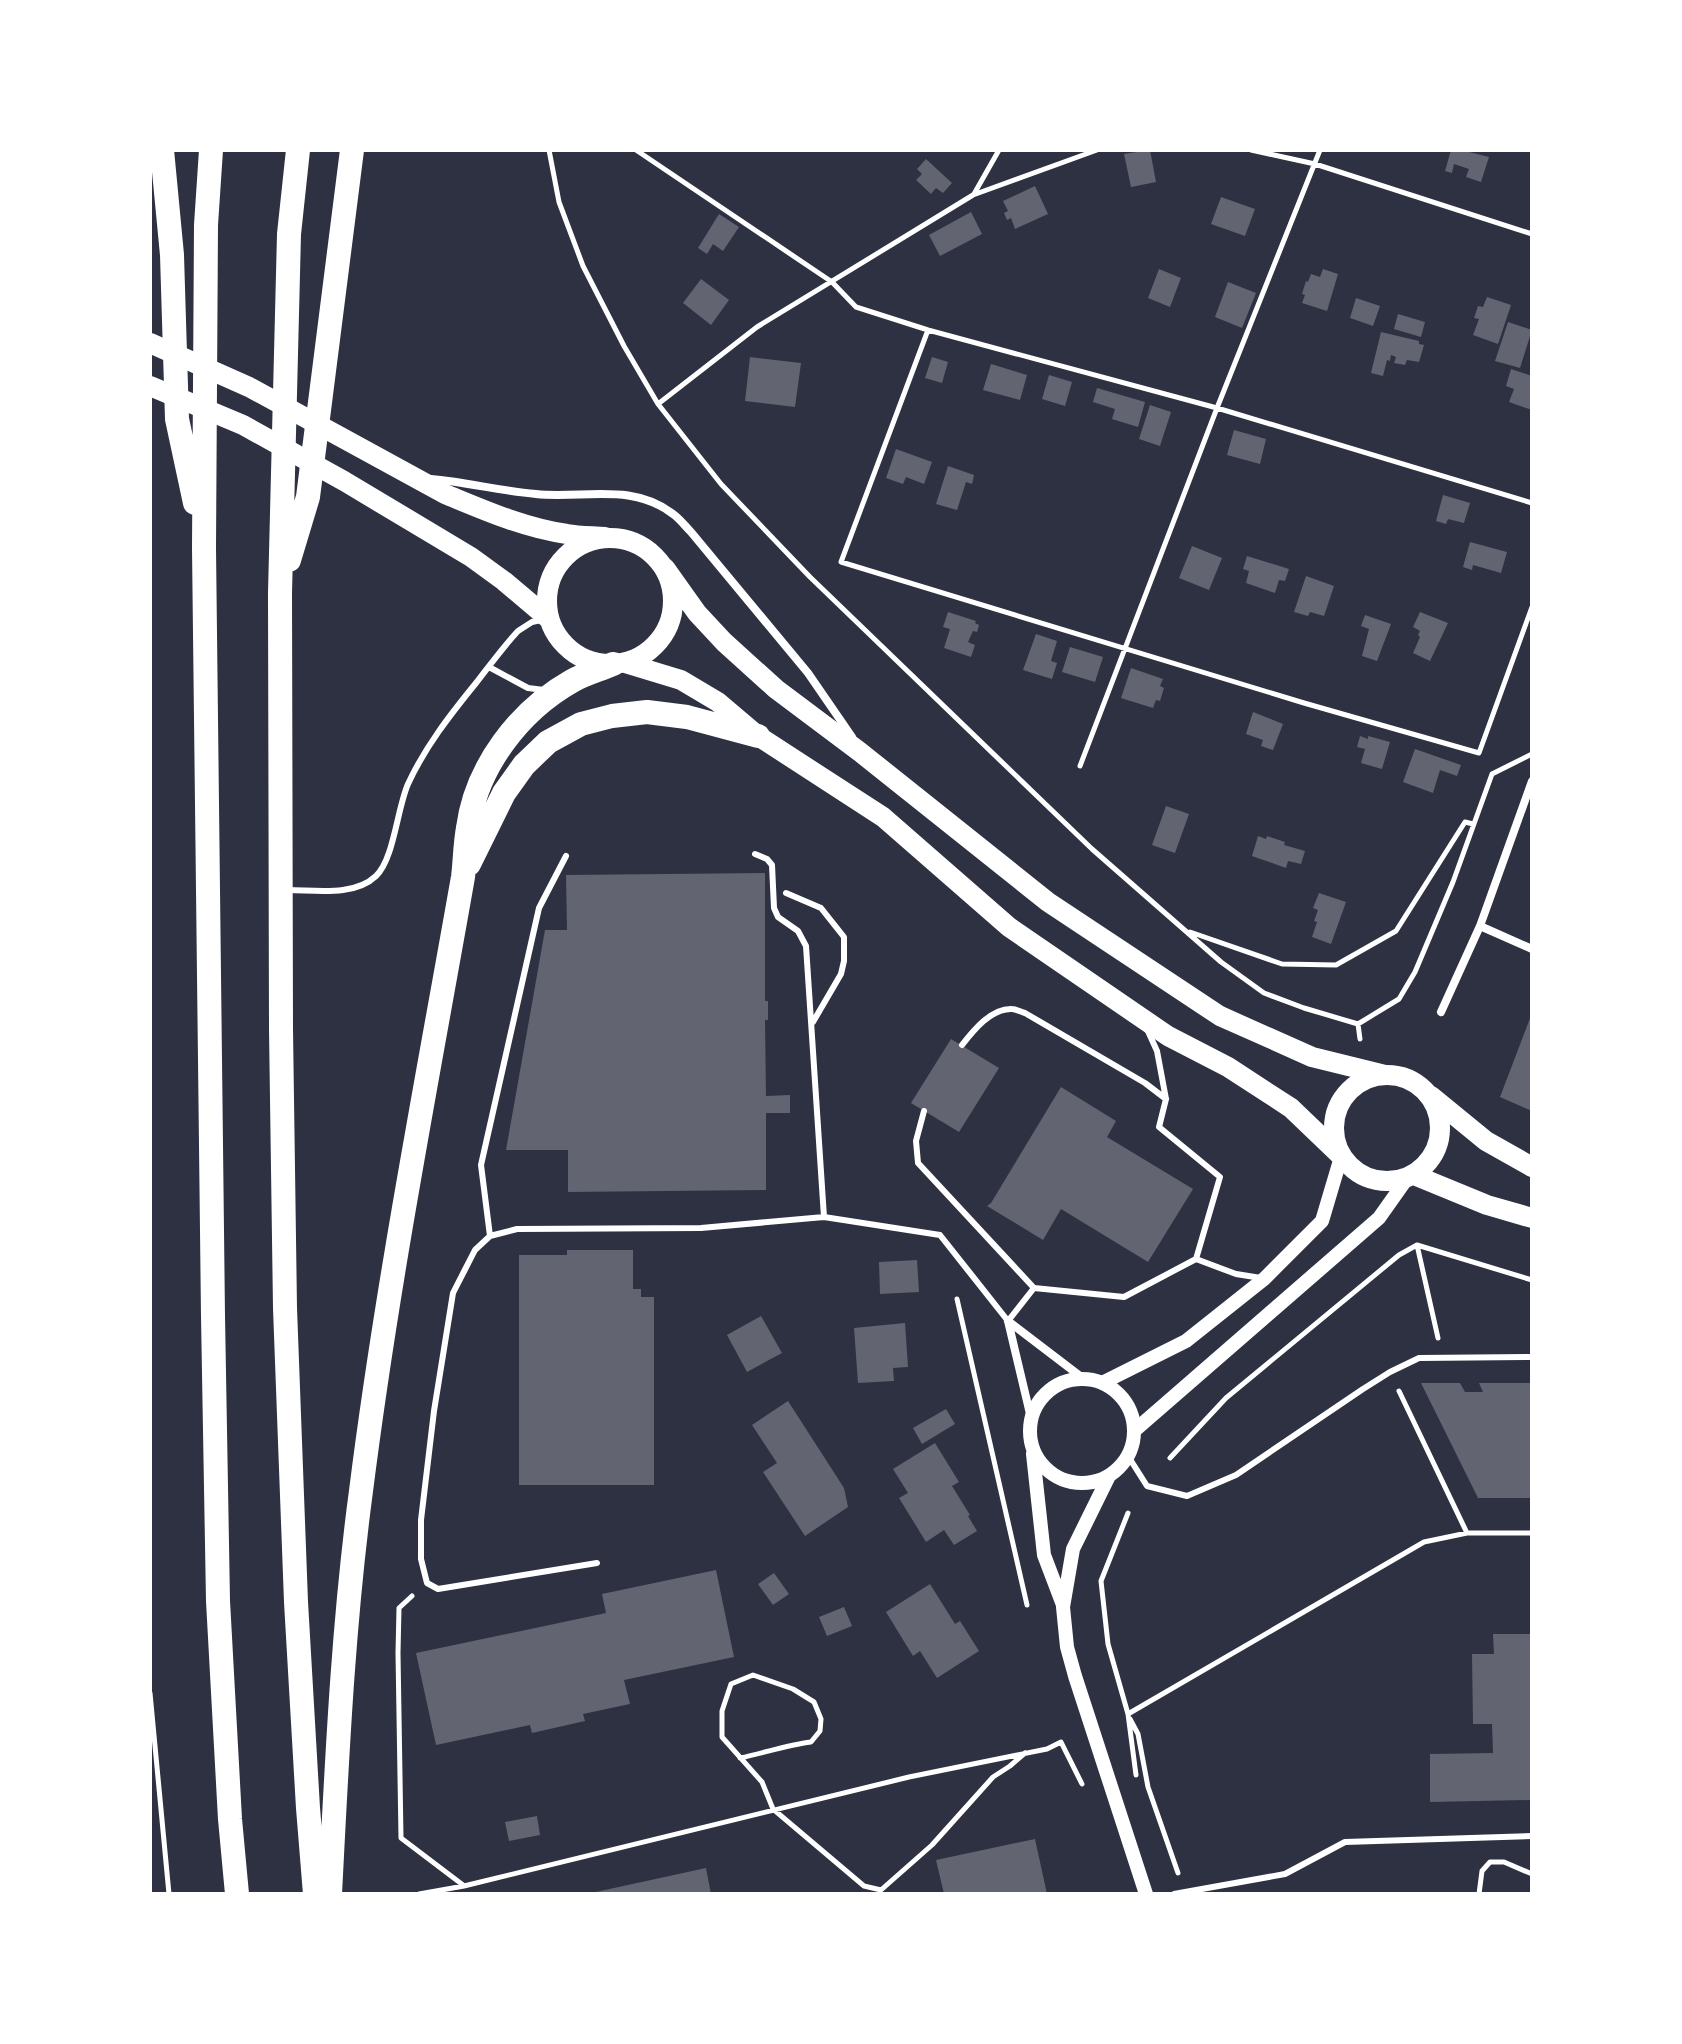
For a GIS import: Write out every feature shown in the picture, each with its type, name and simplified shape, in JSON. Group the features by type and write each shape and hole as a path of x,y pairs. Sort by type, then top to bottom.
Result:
{"highway":[{"path":"162,150 172,255 177,419 204,548"},
{"path":"211,150 206,225 204,548 212,1257 218,1585 237,1894"},
{"path":"298,150 289,234 280,593 280,890 285,1308 296,1602 315,1894"},
{"path":"280,593 308,497 352,150"},
{"path":"330,1894 340,1704 361,1491 405,1202 463,877 468,825 480,782 515,727 574,679 619,664"},
{"path":"463,877 504,793 524,765 548,742 581,724 647,712 687,717 758,736"}],"main road":[{"path":"150,343 249,387 445,494 536,528 567,535 623,538 639,544 654,554 697,613 724,642 776,689 1048,902 1220,1016 1312,1057 1412,1081 1486,1141 1532,1167"},
{"path":"150,386 243,425 416,523 504,581 549,619 562,642 576,655 593,662 619,664 681,680 718,702 758,736 883,817 1009,927 1168,1036 1228,1067 1291,1108 1351,1169 1364,1177 1379,1182 1394,1182 1411,1176 1427,1164 1436,1150 1440,1118 1424,1090"},
{"path":"549,619 546,600 549,581 557,565 570,551 586,541 605,537"},
{"path":"619,664 643,655 658,642 669,625 673,606 672,586 665,568"},
{"path":"1340,1156 1334,1137 1334,1118 1340,1102 1352,1087 1368,1078 1385,1075"},
{"path":"1411,1176 1487,1205 1532,1218"}],"street":[{"path":"414,477 540,495 628,494 654,502 674,514 808,673 860,752"},
{"path":"1441,1012 1480,926 1532,781"},
{"path":"1480,926 1532,949"},
{"path":"1102,1383 1186,1341 1264,1279 1322,1221 1340,1156"},
{"path":"1134,1431 1379,1218 1411,1176"},
{"path":"1008,1321 1084,1379"},
{"path":"1008,1321 1031,1418 1030,1434 1044,1555 1063,1607 1067,1647 1075,1676 1146,1894"},
{"path":"1031,1418 1039,1402 1051,1389 1067,1381 1084,1379 1115,1390 1126,1402 1134,1431 1133,1444 1120,1467 1095,1482 1080,1484 1065,1481 1051,1473 1033,1450"},
{"path":"1063,1607 1073,1549 1109,1476"}],"lane":[{"path":"280,890 353,889 376,876 384,866 408,785 441,727 518,631 532,622 549,619"},
{"path":"489,667 528,688 555,692"},
{"path":"755,854 772,865 774,908 778,917 798,931 806,946 824,1217"},
{"path":"490,1236 481,1165 539,908 566,856"},
{"path":"786,893 821,908 844,937 841,974 812,1024"},
{"path":"962,1045 979,1024 1010,1008 1025,1013 1079,1044 1166,1099"},
{"path":"924,1111 916,1141 918,1163 1034,1288 1124,1297 1196,1259 1220,1177 1159,1127 1166,1099 1157,1051 1142,1019"},
{"path":"597,1563 438,1589 427,1583 421,1559 421,1520 453,1293 475,1250 490,1236 517,1229 701,1228 824,1217 940,1235 1008,1321 1034,1288"},
{"path":"1196,1259 1236,1274 1264,1279"},
{"path":"1128,1456 1147,1486 1187,1496 1236,1475 1390,1372 1419,1358 1532,1357"},
{"path":"1174,1894 1285,1874 1345,1842 1532,1836"}],"path":[{"path":"549,150 559,202 583,266 624,346 658,404 721,484 810,577 1092,849 1221,962 1264,993 1358,1024 1399,999 1415,972 1453,882 1492,774 1532,754"},
{"path":"636,150 832,282 856,307 928,330 1217,408 1532,503"},
{"path":"973,195 999,150"},
{"path":"658,404 757,327 973,195 1097,150"},
{"path":"1251,150 1315,164 1532,234"},
{"path":"1080,766 1320,150"},
{"path":"928,330 841,562 1479,753 1532,607"},
{"path":"1185,930 1282,964 1336,965 1396,931 1465,822 1473,825"},
{"path":"1358,1024 1360,1039"},
{"path":"1170,1458 1226,1398 1399,1255 1417,1245 1532,1280"},
{"path":"1417,1245 1442,1357"},
{"path":"957,1299 1027,1605"},
{"path":"1390,1372 1467,1533"},
{"path":"1128,1513 1101,1581 1108,1644 1128,1714 1136,1779"},
{"path":"1128,1714 1424,1542 1467,1533 1532,1533"},
{"path":"427,1583 399,1608 401,1838 464,1886"},
{"path":"740,1758 785,1745 811,1742 820,1731 821,1719 814,1702 793,1689 753,1675 731,1684 722,1711 722,1737 740,1758 762,1782 773,1809 864,1886 881,1890 932,1845 993,1777 1026,1752"},
{"path":"150,1693 169,1894"},
{"path":"1128,1714 1138,1734 1148,1787 1185,1892"},
{"path":"419,1894 464,1886 909,1777 1047,1749 1061,1742 1073,1771 1088,1795"},
{"path":"1479,1894 1482,1871 1490,1862 1504,1862 1532,1874"}],"building":[{"path":"1150,150 1156,182 1131,187 1124,154"},
{"path":"1451,150 1470,150 1489,157 1481,182 1466,177 1469,169 1454,164 1452,173 1445,171"},
{"path":"926,159 952,183 943,193 936,188 931,194 916,180 922,174 917,169"},
{"path":"1035,186 1048,214 1015,229 1011,218 1007,220 1004,213 1008,211 1003,201"},
{"path":"1221,197 1255,209 1245,236 1211,224"},
{"path":"971,212 982,234 940,256 929,235"},
{"path":"719,214 739,227 723,251 713,244 707,254 698,248"},
{"path":"1159,269 1181,278 1170,307 1148,298"},
{"path":"1323,269 1338,274 1327,311 1302,303 1306,281 1311,274 1320,277"},
{"path":"701,279 729,300 711,325 683,303"},
{"path":"1228,282 1256,293 1242,328 1215,317"},
{"path":"1487,297 1511,305 1498,344 1473,335 1479,319 1474,318 1478,306 1483,307"},
{"path":"1356,298 1380,306 1373,326 1350,318"},
{"path":"1398,314 1425,322 1421,337 1394,329"},
{"path":"1508,322 1532,330 1520,368 1495,361"},
{"path":"1381,332 1419,341 1424,345 1419,362 1407,360 1405,365 1394,363 1396,357 1391,355 1383,376 1371,373"},
{"path":"750,357 801,363 795,407 745,401"},
{"path":"932,357 948,362 942,383 925,378"},
{"path":"991,364 1027,375 1020,400 983,390"},
{"path":"1511,369 1532,376 1532,410 1509,402 1514,389 1506,386"},
{"path":"1049,375 1072,382 1065,406 1042,399"},
{"path":"1097,388 1145,402 1138,427 1112,419 1115,409 1093,402"},
{"path":"1150,405 1171,412 1160,446 1139,439"},
{"path":"1234,430 1266,439 1260,464 1227,455"},
{"path":"896,449 932,462 924,484 906,477 903,484 886,478"},
{"path":"948,466 974,475 972,484 966,482 957,510 936,504"},
{"path":"1443,495 1470,503 1464,523 1448,519 1446,524 1436,521"},
{"path":"1470,542 1507,552 1501,573 1473,565 1472,570 1463,567"},
{"path":"1192,546 1222,558 1209,590 1179,578"},
{"path":"1247,556 1289,569 1285,581 1279,580 1275,593 1246,583 1249,571 1243,569"},
{"path":"1306,576 1334,586 1324,616 1294,612"},
{"path":"948,612 976,621 979,625 968,642 975,645 971,657 944,648 950,629 943,627"},
{"path":"1420,612 1448,623 1430,661 1413,653 1420,631 1413,627"},
{"path":"1365,615 1391,624 1377,661 1362,656 1369,629 1361,626"},
{"path":"1036,634 1057,641 1051,661 1057,663 1052,679 1023,670"},
{"path":"1070,647 1103,657 1095,682 1062,672"},
{"path":"1131,668 1163,679 1160,701 1156,700 1153,708 1121,698"},
{"path":"1253,712 1283,724 1273,750 1261,746 1263,740 1246,734"},
{"path":"1360,736 1390,742 1382,769 1361,763 1365,749 1357,747"},
{"path":"1415,749 1461,765 1457,776 1440,770 1433,793 1403,782"},
{"path":"1166,806 1189,814 1175,853 1152,845"},
{"path":"1258,836 1266,839 1267,836 1305,851 1301,864 1288,861 1286,868 1252,856"},
{"path":"765,873 765,1001 768,1001 768,1020 765,1020 766,1096 790,1095 790,1113 766,1113 766,1190 568,1192 568,1150 506,1150 545,930 567,930 566,875"},
{"path":"1319,893 1346,902 1331,944 1312,937 1318,910 1313,908"},
{"path":"1532,1013 1532,1111 1500,1097"},
{"path":"951,1039 999,1068 959,1132 911,1103"},
{"path":"1061,1087 1116,1121 1107,1137 1193,1189 1148,1262 1061,1209 1043,1240 987,1206"},
{"path":"567,1250 633,1250 633,1289 641,1289 641,1297 654,1297 654,1485 519,1485 519,1255 567,1255"},
{"path":"917,1260 919,1292 880,1294 879,1262"},
{"path":"761,1316 782,1353 747,1372 727,1335"},
{"path":"905,1323 908,1367 893,1368 894,1381 858,1383 854,1328"},
{"path":"1421,1383 1460,1383 1465,1392 1483,1392 1479,1383 1532,1383 1532,1498 1478,1498"},
{"path":"788,1401 844,1488 848,1507 805,1536 763,1472 777,1463 752,1425"},
{"path":"946,1409 955,1424 922,1444 913,1428"},
{"path":"935,1443 959,1482 952,1486 977,1531 954,1545 944,1530 926,1542 899,1498 908,1493 893,1469"},
{"path":"716,1570 734,1657 624,1680 630,1704 583,1714 585,1721 532,1733 530,1725 436,1745 416,1653 606,1613 602,1594"},
{"path":"774,1573 789,1594 773,1605 758,1584"},
{"path":"930,1584 955,1624 960,1621 979,1651 937,1678 920,1651 913,1656 886,1612"},
{"path":"844,1607 852,1626 827,1636 819,1617"},
{"path":"1493,1634 1532,1634 1532,1800 1430,1802 1430,1754 1493,1753 1492,1724 1473,1724 1472,1654 1494,1654"},
{"path":"537,1816 540,1835 509,1841 505,1822"},
{"path":"1035,1839 1047,1894 944,1894 936,1860"},
{"path":"706,1868 711,1894 591,1894 591,1893"}]}
